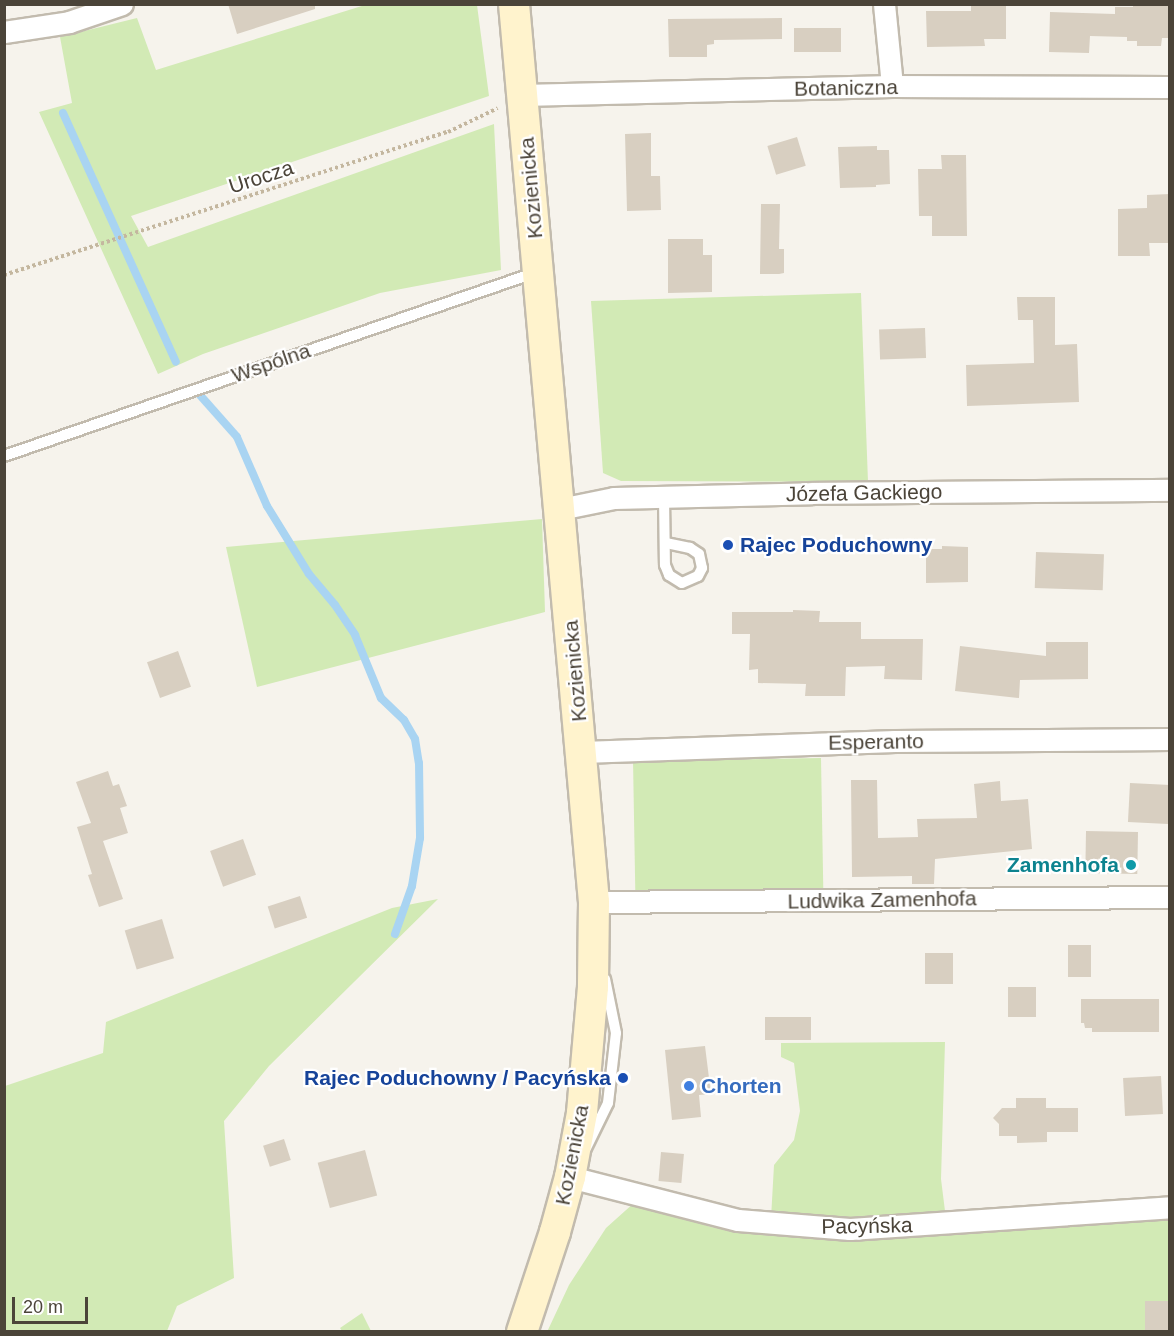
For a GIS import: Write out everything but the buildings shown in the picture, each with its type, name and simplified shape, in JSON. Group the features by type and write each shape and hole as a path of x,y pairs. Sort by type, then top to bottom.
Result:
{"main road":[{"name":"Kozienicka","path":"514,4 561,509 594,902 587,1061 570,1177 540,1281 522,1332"}],"street":[{"path":"4,32 69,22 122,4"},
{"path":"884,4 892,86"},
{"name":"Botaniczna","path":"522,95 892,86 1170,87"},
{"name":"Józefa Gackiego","path":"561,509 614,498 1170,490"},
{"name":"Esperanto","path":"582,752 895,741 1170,739"},
{"name":"Ludwika Zamenhofa","path":"594,902 1170,897"},
{"name":"Pacyńska","path":"570,1177 738,1220 840,1229 1170,1207"}],"lane":[{"name":"Wspólna","path":"4,456 538,272"},
{"path":"664,497 666,543"}],"path":[{"name":"Urocza","path":"4,275 448,132 522,95"}],"green space":[{"path":"365,5 477,5 489,96 131,216 148,247 494,124 501,270 380,293 203,354 158,374 39,112 72,103 60,37 137,18 156,70"},
{"path":"861,293 868,482 621,481 603,473 591,301"},
{"path":"542,519 545,612 257,687 226,547"},
{"path":"821,758 823,889 635,892 633,761"},
{"path":"438,899 269,1066 224,1121 234,1278 177,1306 167,1331 5,1331 5,1086 103,1053 106,1022 392,908"},
{"path":"945,1042 941,1179 948,1235 1169,1218 1169,1331 547,1332 569,1285 606,1228 635,1202 711,1227 770,1236 774,1165 794,1140 800,1111 794,1063 781,1057 781,1043"},
{"path":"362,1313 371,1331 342,1331 340,1328"}],"waterway":[{"path":"63,113 176,362"},
{"path":"199,394 237,437 267,506 309,574 335,605 355,635 381,698 404,720 415,739 419,763 420,838 412,886 395,934"}],"place":[{"name":"Rajec Poduchowny","path":"728,545"},
{"name":"Zamenhofa","path":"1131,865"},
{"name":"Rajec Poduchowny / Pacyńska","path":"623,1078"},
{"name":"Chorten","path":"689,1086"}]}
